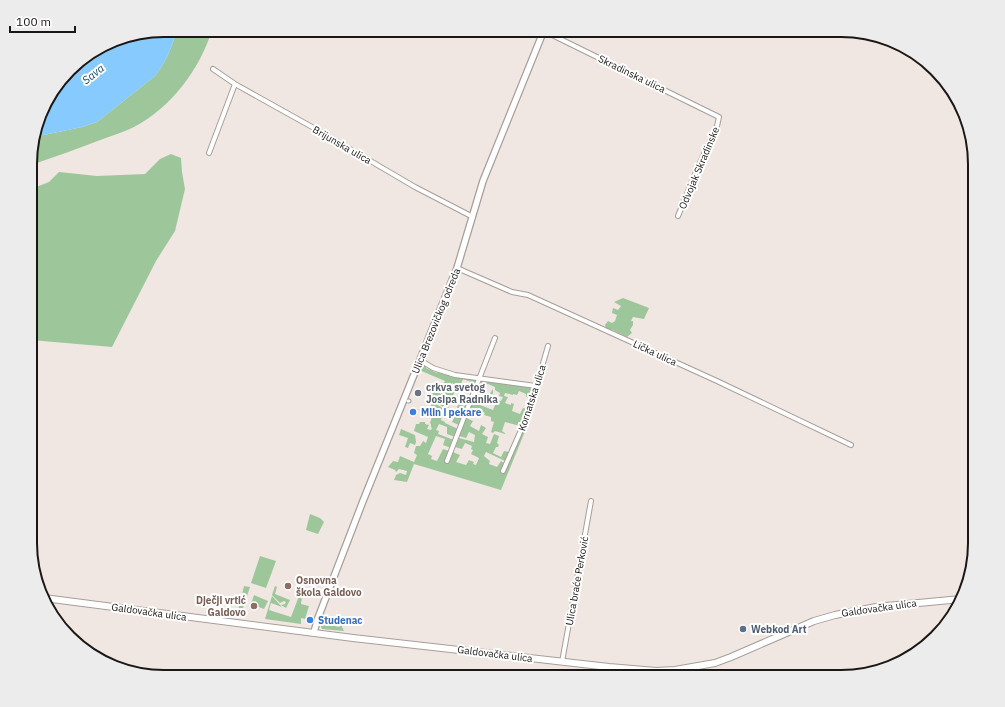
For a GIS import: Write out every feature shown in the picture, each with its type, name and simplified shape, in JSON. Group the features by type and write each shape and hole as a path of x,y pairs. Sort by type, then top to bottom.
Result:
{"main road":[{"name":"Ulica Brezovičkog odreda","path":"314,632 363,501 457,268 483,181 542,37"},
{"name":"Galdovačka ulica","path":"50,599 562,662 611,670"},
{"name":"Galdovačka ulica","path":"675,670 715,663 814,621 856,610 908,603 955,599"}],"street":[{"name":"Skradinska ulica","path":"556,37 716,116 719,119"},
{"name":"Brijunska ulica","path":"213,69 235,84 415,187 473,217"},
{"path":"209,153 235,84"},
{"name":"Odvojak Skradinske","path":"678,216 719,119"},
{"name":"Lička ulica","path":"457,268 512,292 528,295 723,384 851,445"},
{"path":"447,461 496,338"},
{"name":"Kornatska ulica","path":"503,471 529,412 548,346"},
{"path":"420,360 433,368 468,377 536,386"},
{"name":"Ulica braće Perković","path":"562,662 591,501"}],"green space":[{"path":"175,37 210,37 192,73 172,98 160,109 130,129 37,163 40,136 82,127 97,122 155,76"},
{"path":"171,154 181,158 185,189 175,231 156,261 112,347 37,341 37,187 49,182 59,172 97,176 145,174 160,159"},
{"path":"623,298 649,308 644,319 633,317 631,321 633,321 633,325 630,330 632,333 627,337 613,330 606,329 605,325 608,321 612,323 615,321 617,315 612,313 613,308 618,310 621,306 614,302"},
{"path":"421,364 426,365 426,368 437,373 439,370 476,380 473,390 469,388 471,382 463,379 460,386 456,386 452,383 450,386 453,387 452,390 455,391 452,398 462,402 464,398 470,399 467,406 452,400 448,409 433,402 447,411 445,417 442,416 441,420 458,429 455,437 447,434 447,427 439,424 436,430 439,431 438,434 454,440 451,448 443,445 445,439 436,436 428,454 432,456 431,459 437,461 443,449 449,451 445,462 448,464 453,452 460,455 456,462 466,465 469,460 474,462 473,464 476,465 479,458 471,454 473,450 471,449 472,446 465,443 462,449 455,447 459,438 474,442 475,435 469,432 466,438 459,436 466,418 473,421 470,426 479,431 481,425 486,428 482,434 488,437 486,443 490,444 494,434 499,436 497,443 499,445 493,453 501,457 504,451 509,452 505,461 486,452 484,456 490,461 489,464 497,467 501,461 504,463 502,469 504,470 524,428 526,429 501,490 414,464 407,482 394,480 396,475 400,473 406,475 407,471 399,469 396,472 388,467 393,461 398,462 400,456 414,462 417,455 414,453 416,446 420,446 423,441 426,443 428,437 414,431 416,424 425,422 425,424 429,425 427,429 431,430 432,428 430,423 432,417 417,409 428,412 433,401 426,397 429,391 427,390 428,389 441,394 442,391 439,390 445,381 419,370"},
{"path":"482,380 532,388 531,398 526,397 526,394 519,391 517,395 505,393 504,396 508,397 505,403 511,405 511,403 514,404 512,411 520,414 523,408 527,409 520,426 505,422 502,431 505,434 495,431 493,433 491,432 494,422 491,421 491,417 484,415 485,413 479,410 476,416 468,414 474,398 481,401 480,405 493,410 497,400 501,401 503,397 499,396 500,393 495,390 495,387 488,384 485,385 482,392 489,395 493,389 493,394 490,394 489,399 483,397 481,400 475,397 480,396 481,394 476,392"},
{"path":"458,404 467,407 463,415 456,413"},
{"path":"456,414 463,417 459,425 452,422"},
{"path":"401,429 415,435 415,445 410,443 408,448 405,447 408,438 399,435"},
{"path":"310,514 320,518 324,522 318,534 306,530"},
{"path":"260,556 276,561 266,588 251,583"},
{"path":"244,586 250,587 243,608 246,610 245,613 247,617 237,615"},
{"path":"275,586 277,587 275,594 290,600 286,608 281,605 285,604 286,602 284,601 280,603 272,595"},
{"path":"254,595 268,601 264,609 251,604"},
{"path":"272,596 282,607 271,603 269,610 291,617 299,596 302,597 301,604 309,606 305,619 301,618 301,624 265,619"},
{"path":"331,622 335,626 339,627 341,625 344,631 322,629 320,624 325,625"}],"water":[{"name":"Sava","path":"175,37 168,54 155,76 97,122 82,127 40,136 54,100 63,87 80,68 100,54 123,44 139,39"}],"place":[{"name":"crkva svetog Josipa Radnika","path":"418,393"},
{"name":"Mlin i pekare","path":"413,412"},
{"name":"Osnovna škola Galdovo","path":"288,586"},
{"name":"Dječji vrtić Galdovo","path":"254,606"},
{"name":"Studenac","path":"310,620"},
{"name":"Webkod Art","path":"743,629"}]}
